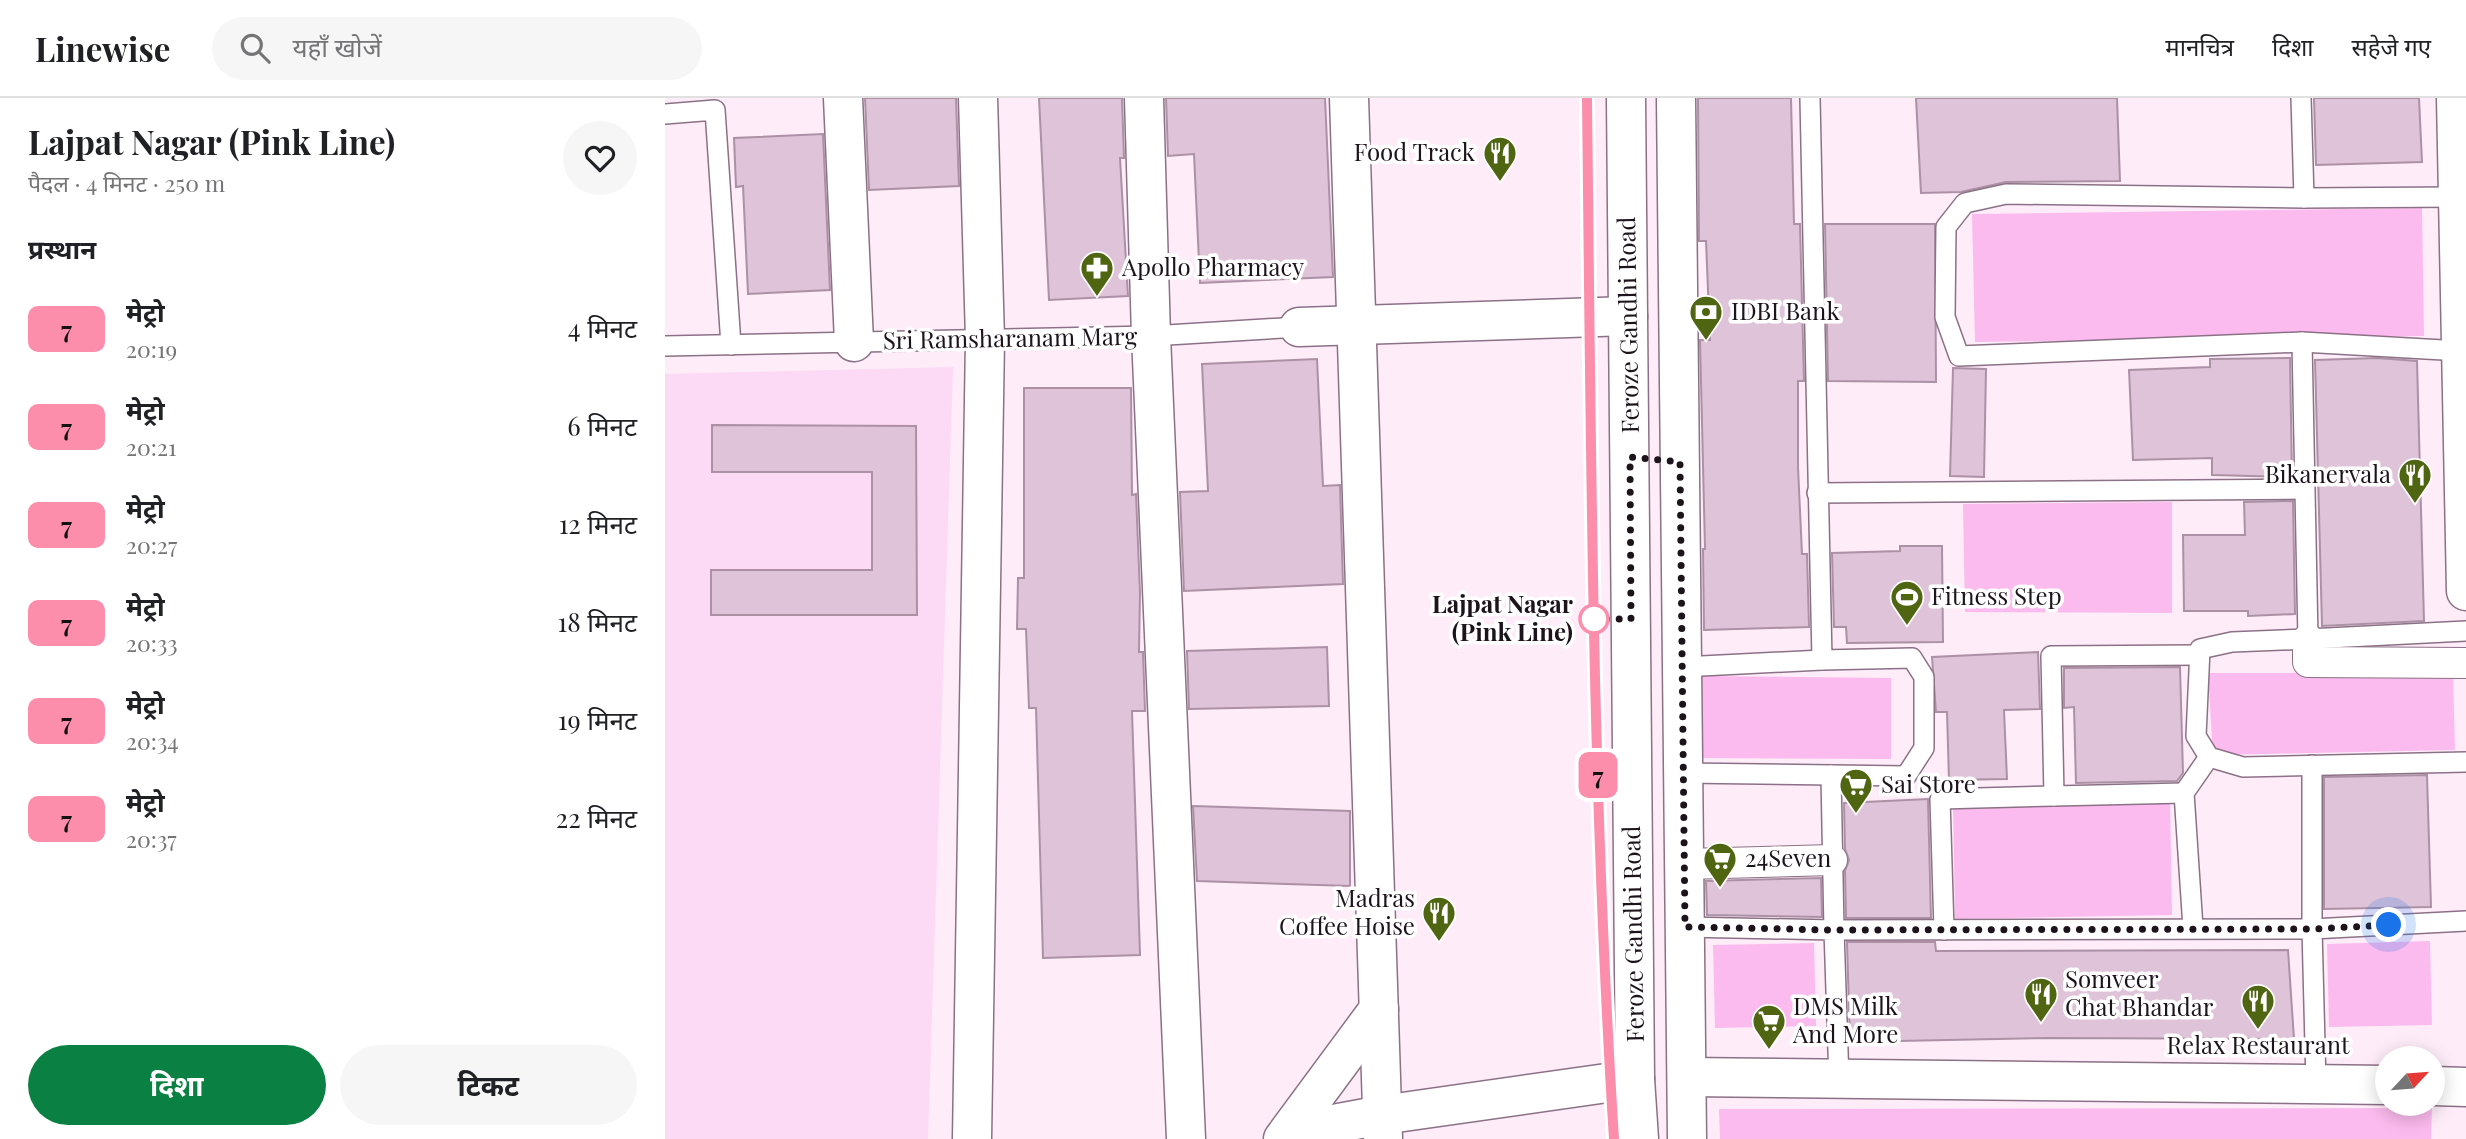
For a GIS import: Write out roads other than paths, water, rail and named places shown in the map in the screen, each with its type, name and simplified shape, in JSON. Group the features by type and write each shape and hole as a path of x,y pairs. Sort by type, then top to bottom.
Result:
{"street":[{"path":"843,98 854,342"},
{"path":"972,1139 985,339 978,98"},
{"path":"1144,98 1151,336 1186,1139"},
{"path":"1349,98 1354,324 1383,1127"},
{"name":"Feroze Gandhi Road","path":"1626,98 1635,1079 1639,1139"},
{"name":"Feroze Gandhi Road","path":"1676,98 1687,1139"},
{"path":"2456,98 2458,197 2463,264 2461,351 2466,591"},
{"name":"Sri Ramsharanam Marg","path":"1299,327 1628,316"},
{"path":"1630,457 1680,462"},
{"path":"2308,639 2308,662 2466,663"},
{"path":"1685,864 1832,860"},
{"path":"1285,1139 1379,1009"},
{"path":"1687,1077 1839,1081 2375,1085"},
{"path":"1285,1139 1312,1128 1383,1127 1635,1079"},
{"path":"2445,1086 2466,1087"}],"lane":[{"path":"1810,98 1822,660"},
{"path":"2301,98 2304,198"},
{"path":"665,114 715,110 731,345"},
{"path":"2458,197 2006,194 1965,203 1946,227 1945,317 1959,356 2302,342 2461,351"},
{"name":"Sri Ramsharanam Marg","path":"665,346 1151,336 1299,327"},
{"path":"2302,342 2308,639"},
{"path":"1817,493 2304,489"},
{"path":"2466,631 2232,642 2200,649 2196,736 2209,757 2243,767 2466,762"},
{"path":"2054,796 2051,656 2198,655"},
{"path":"1682,667 1912,658 1924,677 1924,748 1906,776 1683,773"},
{"path":"2193,928 2184,793 2209,757"},
{"path":"2312,765 2316,1084"},
{"path":"1831,775 1839,1081"},
{"path":"1944,930 1940,799 2184,793"},
{"path":"1685,927 1833,930 2312,929 2466,921"}],"metro line":[{"name":"7","path":"1587,98 1591,507 1599,833 1603,980 1614,1139"}],"place":[{"name":"Food Track","path":"1500,183"},
{"name":"Apollo Pharmacy","path":"1097,298"},
{"name":"IDBI Bank","path":"1706,342"},
{"name":"Bikanervala","path":"2415,505"},
{"name":"Lajpat Nagar (Pink Line)","path":"1594,619"},
{"name":"Fitness Step","path":"1907,627"},
{"name":"Sai Store","path":"1856,815"},
{"name":"24Seven","path":"1720,889"},
{"name":"Madras Coffee Hoise","path":"1439,943"},
{"name":"Somveer Chat Bhandar","path":"2041,1024"},
{"name":"Relax Restaurant","path":"2258,1031"},
{"name":"DMS Milk And More","path":"1769,1051"}]}
